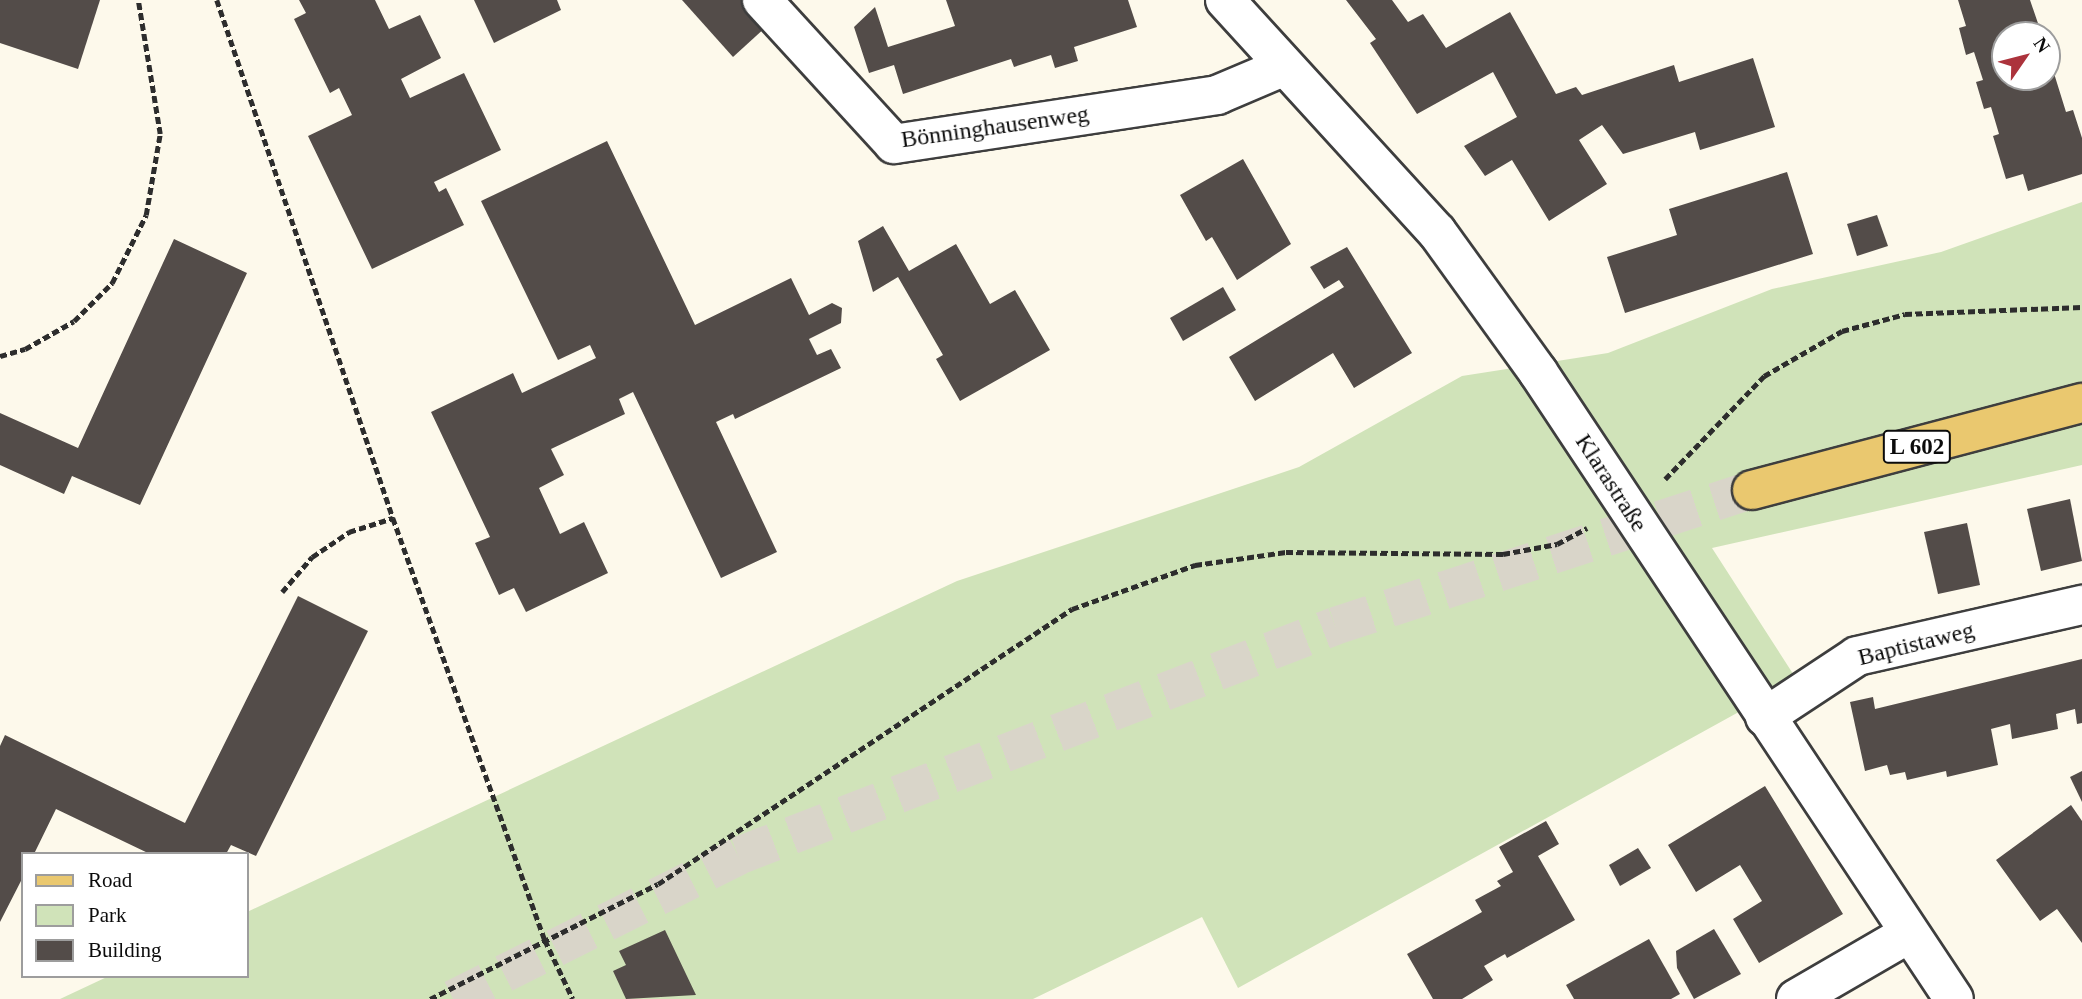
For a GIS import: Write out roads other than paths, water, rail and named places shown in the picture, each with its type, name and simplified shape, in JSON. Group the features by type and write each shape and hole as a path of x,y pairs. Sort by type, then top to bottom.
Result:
{"main road":[{"name":"L 602","path":"1752,490 2082,404"}],"street":[{"name":"Bönninghausenweg","path":"762,0 894,145 1217,95 1283,67"},
{"name":"Klarastraße","path":"1225,0 1283,67 1437,232 1627,507 1908,934 1954,999"},
{"name":"Baptistaweg","path":"1765,717 1857,656 2082,605"},
{"path":"1796,999 1908,934"}],"tunnel":[{"path":"453,999 738,856 1335,626 1752,490"}]}
